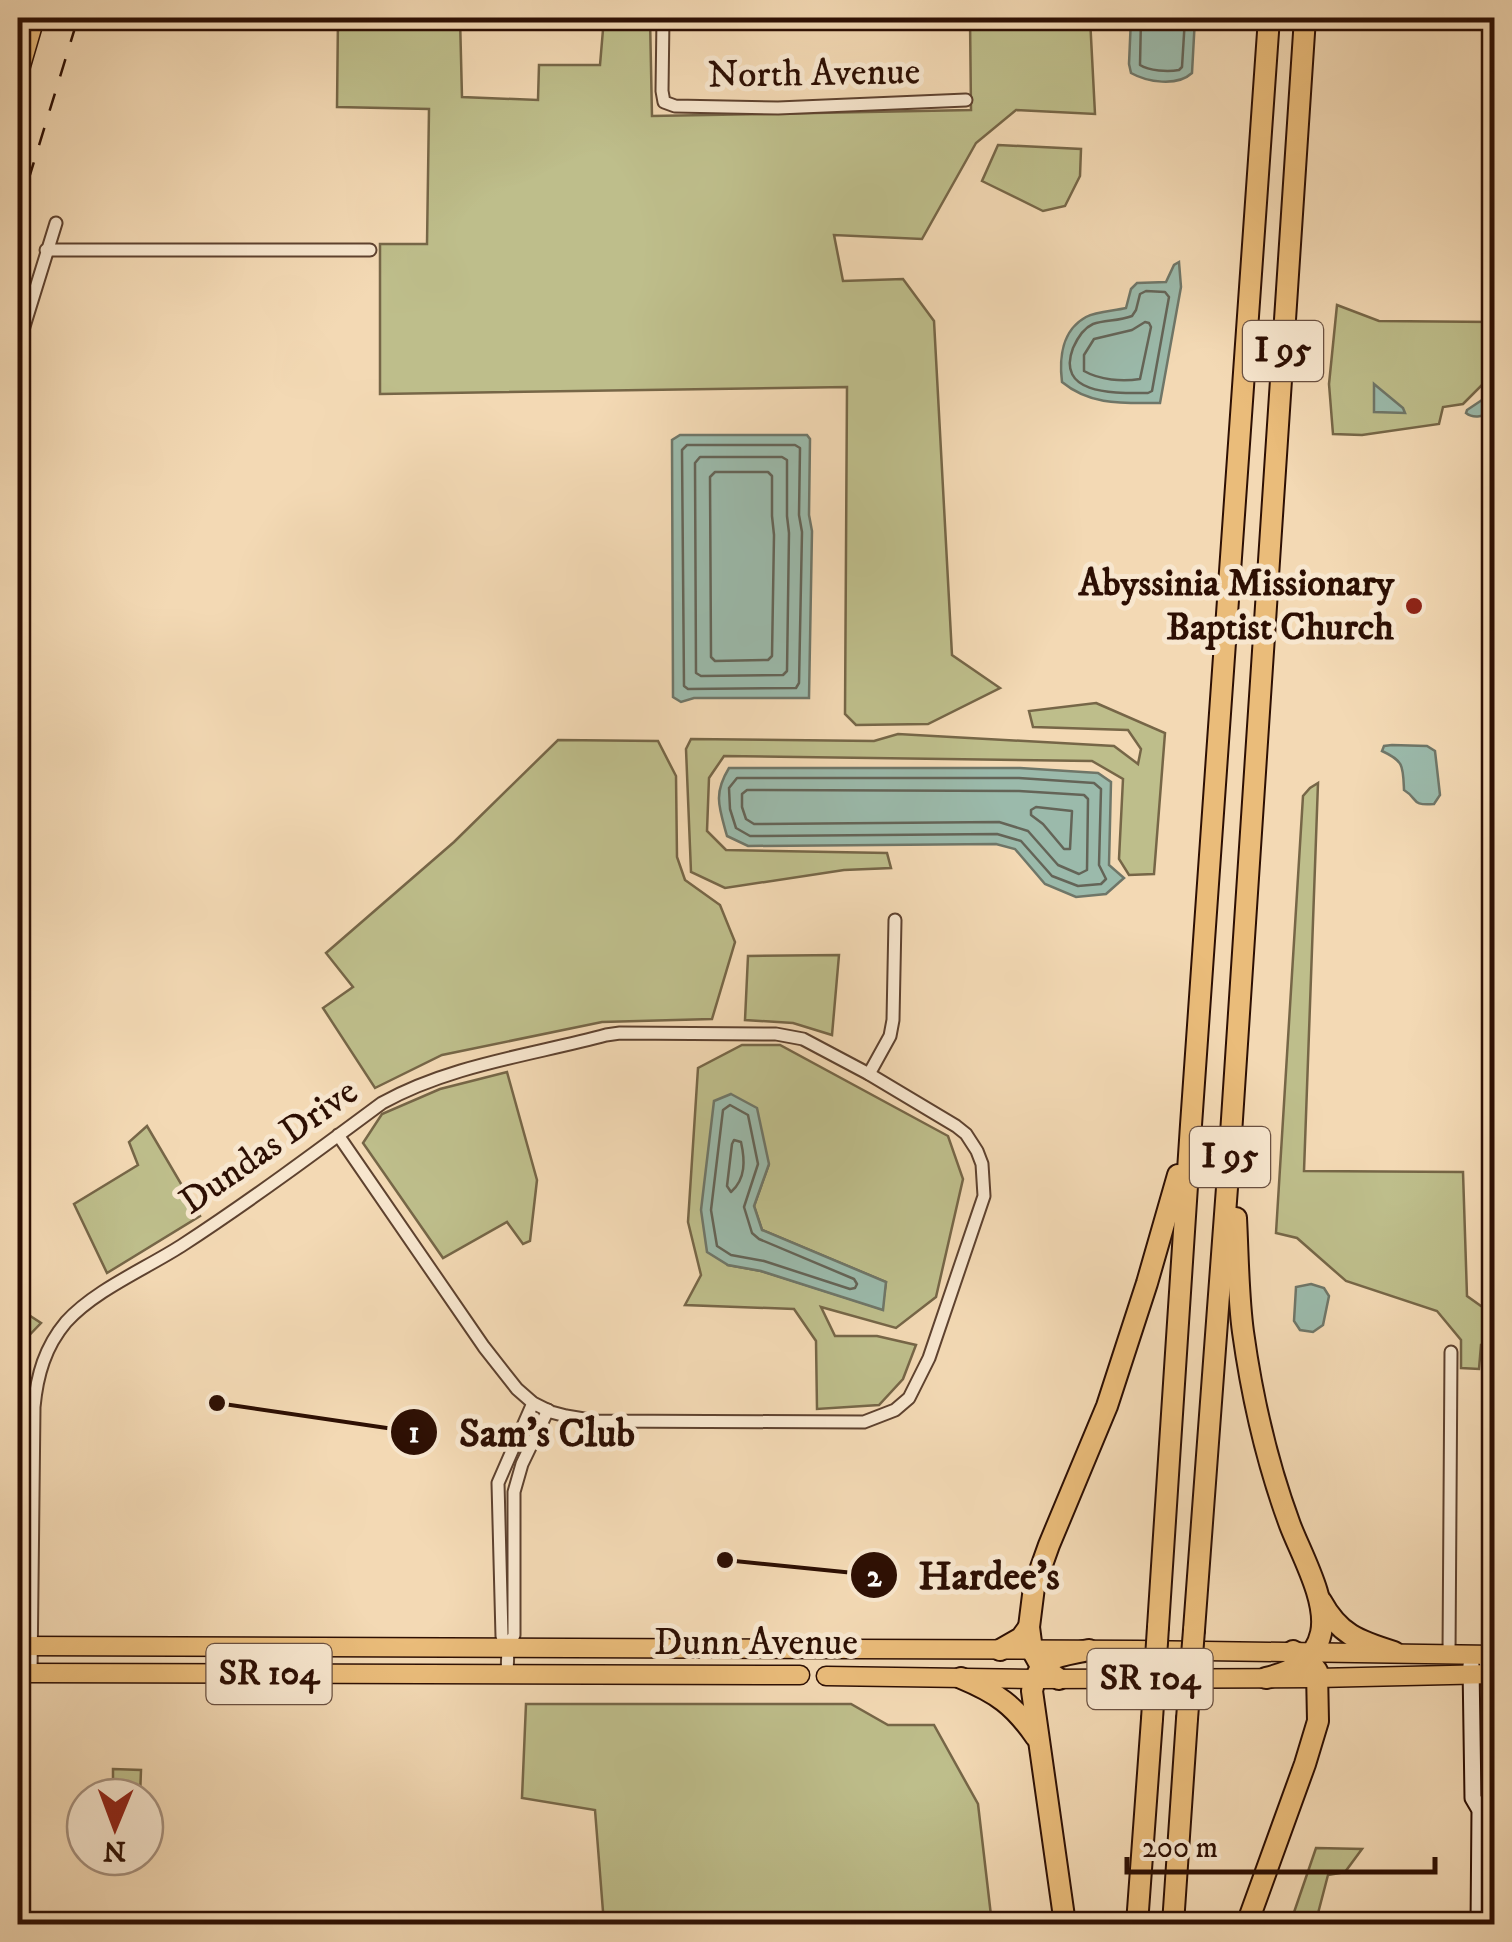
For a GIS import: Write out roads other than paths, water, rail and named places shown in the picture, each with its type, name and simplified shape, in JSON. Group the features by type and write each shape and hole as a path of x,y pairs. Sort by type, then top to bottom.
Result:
{"highway":[{"name":"I 95","path":"1136,1924 1268,18"},
{"name":"I 95","path":"1173,1924 1232,1134 1305,18"},
{"path":"1000,1650 1022,1638 1028,1627 1040,1568 1107,1406 1166,1221 1191,1124"},
{"path":"1232,1134 1243,1330 1261,1426 1283,1504 1331,1620 1364,1643 1394,1652"},
{"path":"1247,1924 1318,1721 1308,1660 1322,1629 1317,1594"},
{"path":"1028,1627 1036,1665 1033,1707 1065,1924"},
{"path":"1036,1665 1089,1650"},
{"path":"1266,1678 1308,1660"},
{"path":"1036,1665 1059,1679"},
{"path":"961,1678 1008,1702 1040,1742"}],"main road":[{"path":"18,76 36,18"},
{"name":"Dunn Avenue","path":"24,1646 1000,1650 1036,1665"},
{"name":"SR 104","path":"1089,1650 1484,1665"},
{"name":"SR 104","path":"1308,1660 1394,1652 1449,1655 1484,1665"},
{"name":"Dunn Avenue","path":"826,1676 961,1678 1036,1665"},
{"name":"Dunn Avenue","path":"24,1674 800,1675"},
{"name":"SR 104","path":"1059,1679 1266,1678"}],"street":[{"name":"North Avenue","path":"663,18 662,92 664,102 675,106 778,108 966,100"},
{"path":"18,346 56,223"},
{"path":"46,250 370,250"},
{"path":"870,1074 890,1036 893,1020 895,920"},
{"name":"Dundas Drive","path":"24,1674 34,1407 40,1370 50,1343 69,1319 93,1299 205,1230 382,1103 421,1083 620,1034 786,1035 819,1047 870,1074 966,1134 977,1150 984,1196 929,1358 909,1398 896,1410 864,1422 603,1421 548,1410"},
{"path":"338,1135 500,1370 517,1389 548,1410 522,1464 514,1492 514,1635 508,1647 507,1675"},
{"path":"1449,1655 1452,1352"},
{"path":"508,1647 502,1636 498,1484 534,1402"},
{"path":"800,1675 801,1649"},
{"path":"1479,1924 1480,1810 1473,1798 1473,1700 1484,1665"},
{"name":"Dunn Avenue","path":"800,1675 826,1676"}],"water":[{"path":"1131,18 1195,18 1192,73 1162,82 1131,73"},
{"path":"1179,262 1181,287 1160,403 1096,399 1062,382 1064,345 1072,329 1095,313 1126,308 1131,289 1137,283 1166,282"},
{"path":"1374,384 1403,408 1405,413 1374,412"},
{"path":"1494,386 1494,411 1476,416 1466,413 1491,394"},
{"path":"680,435 807,435 810,439 809,698 694,698 681,702 673,697 672,440"},
{"path":"1384,746 1427,746 1435,751 1440,795 1434,804 1418,803 1404,790 1401,765 1382,751"},
{"path":"729,768 1020,768 1098,773 1111,782 1109,865 1124,878 1106,894 1076,897 1045,884 1015,849 996,844 748,846 727,836 722,817 719,793"},
{"path":"731,1094 757,1108 769,1164 754,1206 762,1230 886,1282 883,1310 761,1271 728,1265 707,1252 701,1210 714,1101"},
{"path":"1311,1284 1324,1288 1329,1296 1323,1325 1313,1332 1300,1330 1294,1321 1296,1287"}],"railway":[{"path":"18,214 78,18"}],"place":[{"name":"Abyssinia Missionary Baptist Church","path":"1414,606"},
{"name":"Sam's Club","path":"217,1403"},
{"name":"Hardee's","path":"725,1560"}]}
